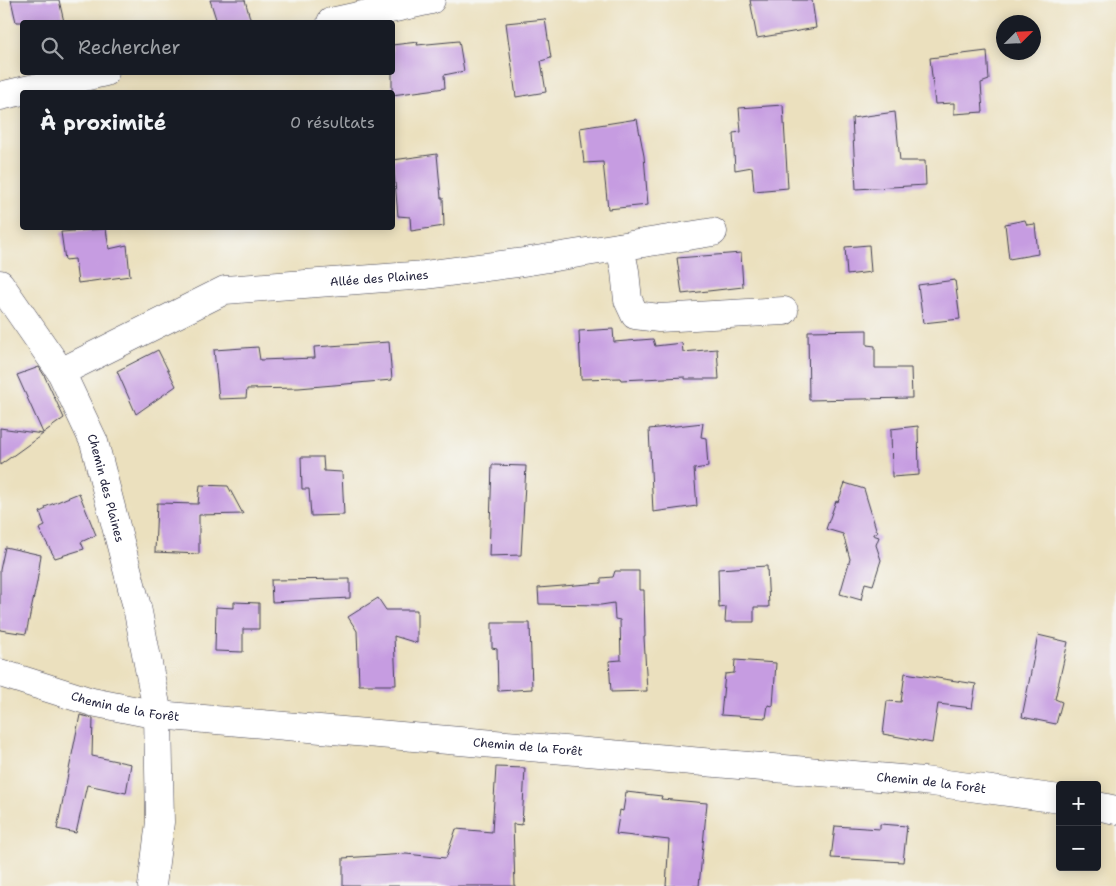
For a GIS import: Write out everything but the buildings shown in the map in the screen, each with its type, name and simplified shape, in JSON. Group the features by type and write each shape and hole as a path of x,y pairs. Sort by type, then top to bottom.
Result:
{"street":[{"path":"339,20 431,0"},
{"path":"26,90 92,75"},
{"path":"0,96 20,91"},
{"name":"Allée des Plaines","path":"61,372 225,290 425,274 517,264 713,232"},
{"path":"620,247 628,300 635,315 659,318 784,311"},
{"name":"Chemin des Plaines","path":"0,284 61,372 94,442 136,607 158,715 160,822 152,886"},
{"name":"Chemin de la Forêt","path":"0,673 92,702 158,715 924,781 1056,798"},
{"path":"1101,807 1116,810"}]}
